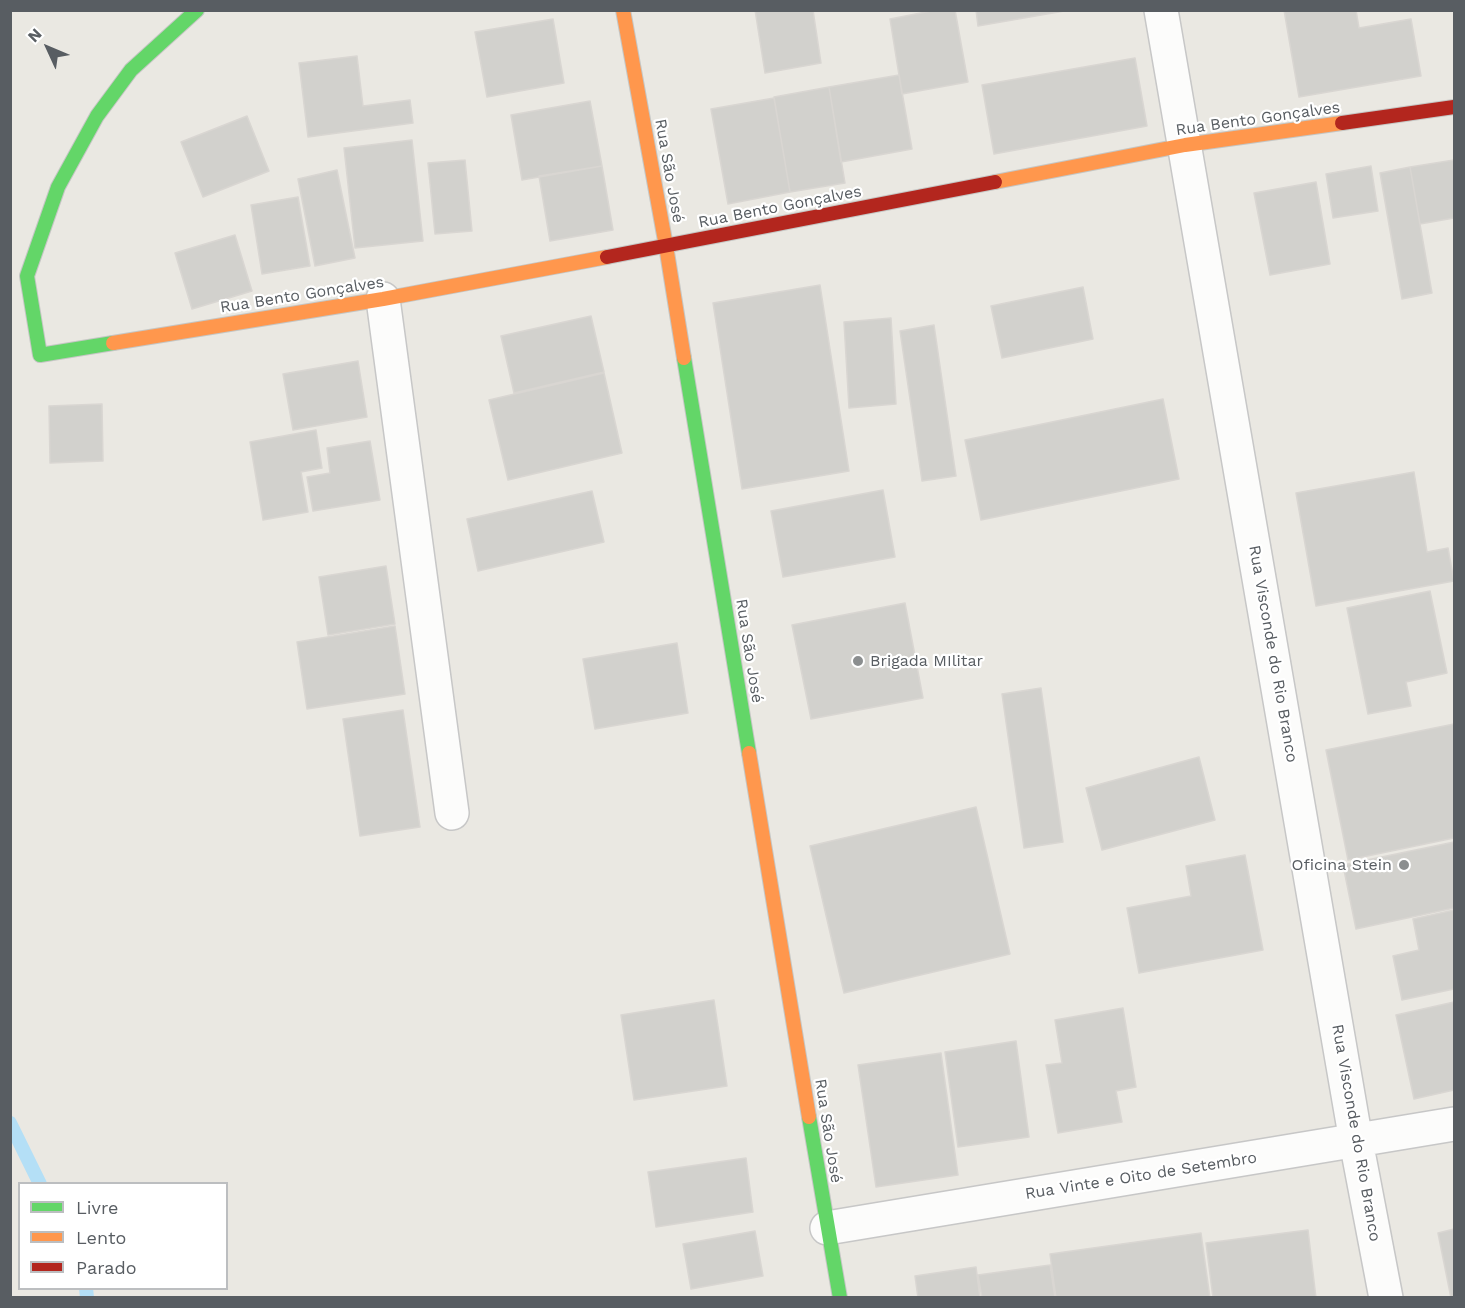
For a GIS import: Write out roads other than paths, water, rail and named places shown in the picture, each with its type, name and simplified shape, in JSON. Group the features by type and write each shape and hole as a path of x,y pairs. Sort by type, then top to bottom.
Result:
{"street":[{"name":"Rua Bento Gonçalves","path":"197,10 131,70 97,116 58,187 27,276 40,355 383,299 1185,145 1455,107"},
{"name":"Rua São José","path":"623,10 666,246 840,1298"},
{"name":"Rua Visconde do Rio Branco","path":"1161,10 1356,1141 1386,1298"},
{"path":"383,299 452,813"},
{"name":"Rua Vinte e Oito de Setembro","path":"827,1228 1455,1124"}],"waterway":[{"path":"10,1123 39,1182"},
{"path":"86,1290 87,1298"}],"place":[{"name":"Brigada MIlitar","path":"858,661"},
{"name":"Oficina Stein","path":"1404,865"}]}
